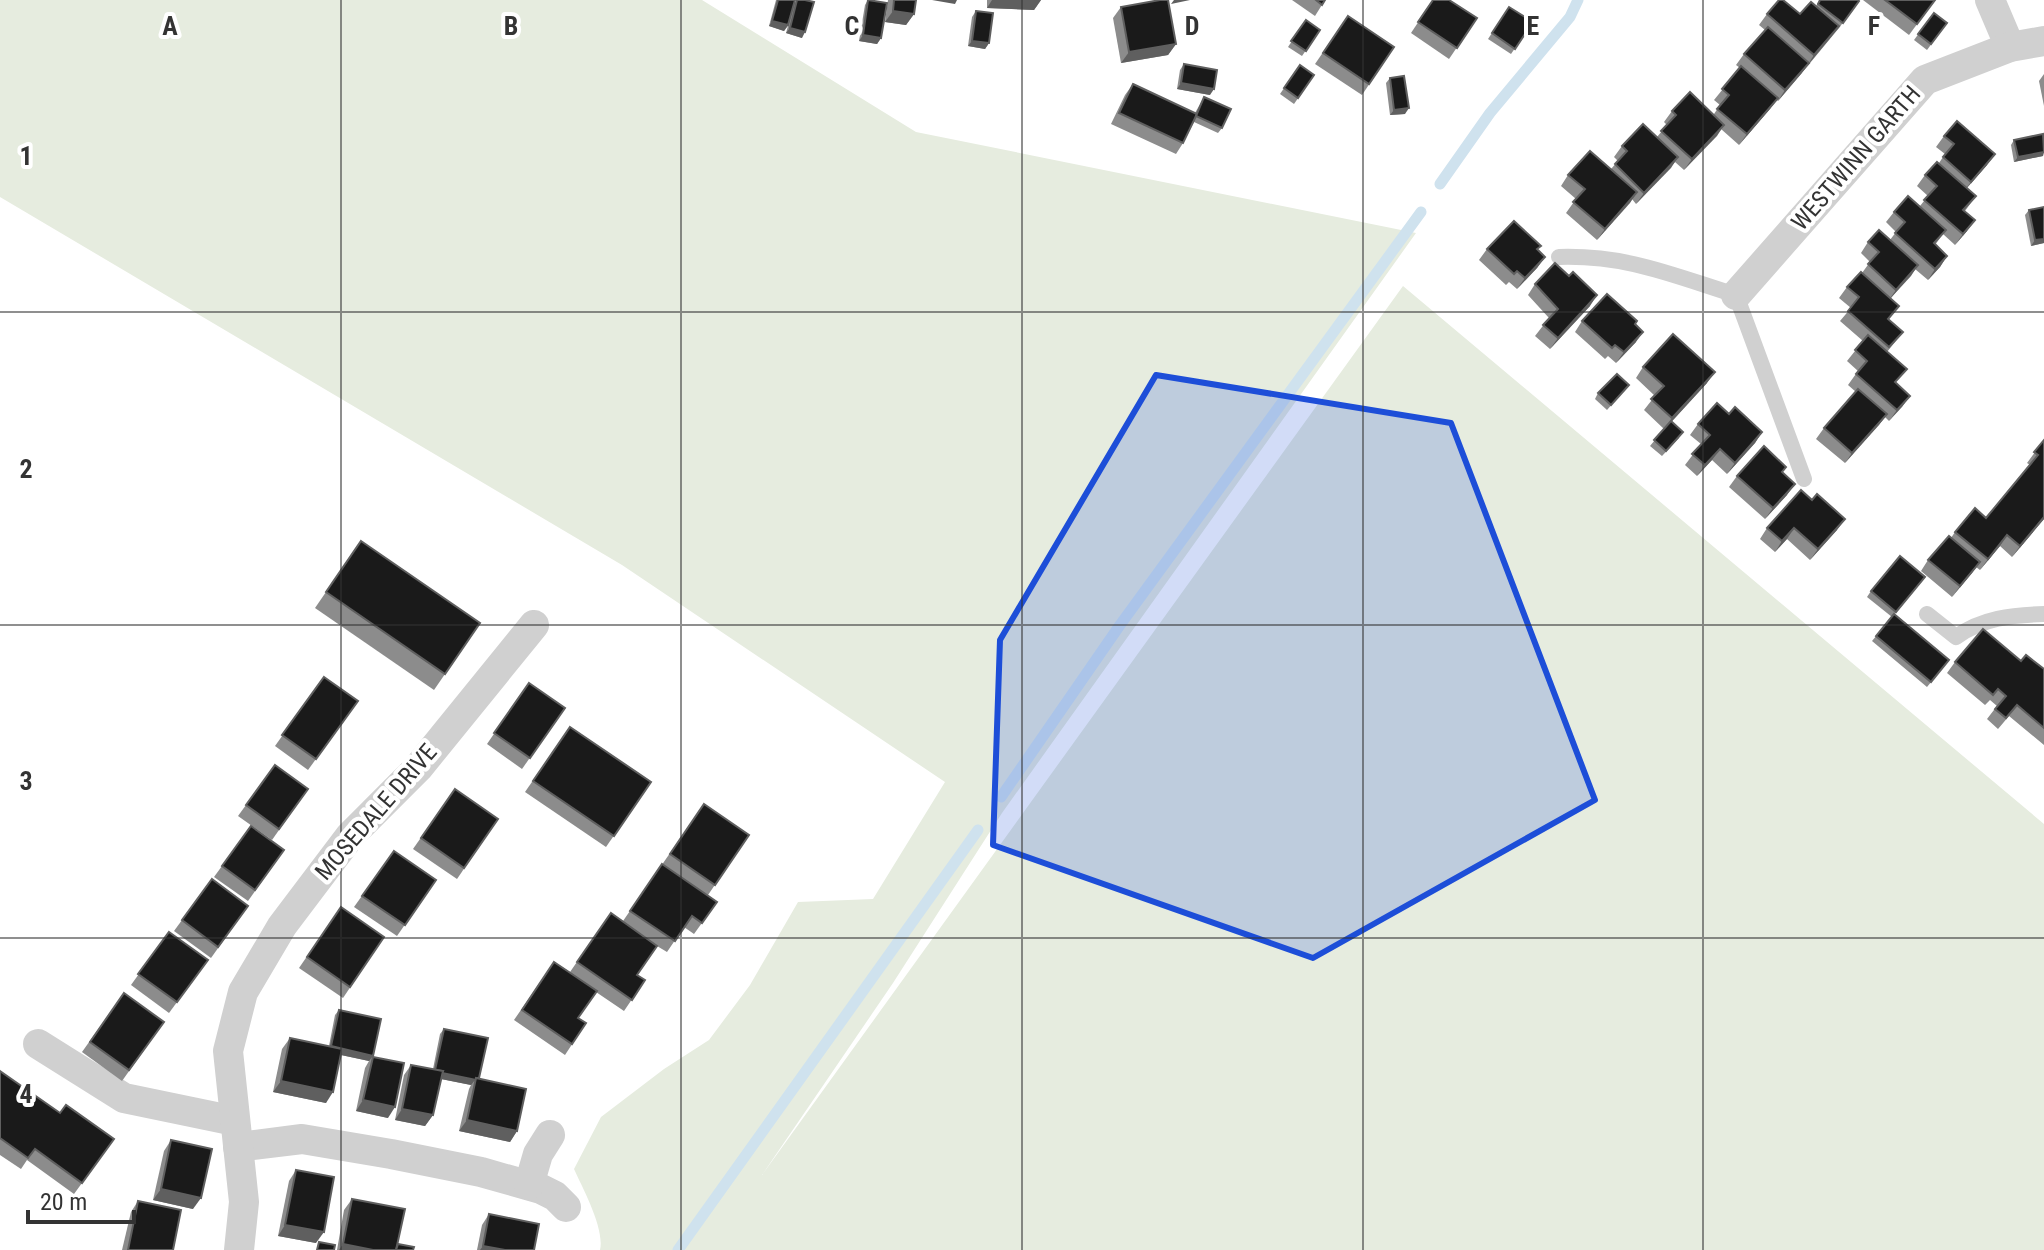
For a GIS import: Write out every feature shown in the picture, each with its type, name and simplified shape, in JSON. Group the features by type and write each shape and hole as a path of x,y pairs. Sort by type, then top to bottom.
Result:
{"street":[{"path":"1990,0 2010,47"},
{"name":"WESTWINN GARTH","path":"1736,295 1925,80 2010,47 2044,41"},
{"name":"MOSEDALE DRIVE","path":"239,1250 244,1202 228,1051 243,992 282,926 350,836 418,768 534,625"},
{"path":"38,1044 124,1098 236,1134 302,1139 481,1172 529,1185 555,1196 566,1207"},
{"path":"529,1185 538,1154 550,1135"}],"lane":[{"path":"1559,257 1595,256 1635,262 1736,295 1804,479"},
{"path":"1927,614 1956,637 1973,625 2019,615 2044,614"}],"highlighted area":[{"path":"1156,375 1451,423 1595,800 1313,958 993,845 1000,640"}],"shaded area":[{"path":"0,0 702,0 916,132 1416,233 1002,813 893,983 762,1175 1403,286 2044,824 2044,1250 600,1250 596,1220 574,1169 601,1117 664,1069 709,1040 750,985 798,902 873,899 945,782 622,565 0,197"}],"building":[{"path":"778,0 795,0 788,25 772,21"},
{"path":"797,0 814,2 805,32 790,28"},
{"path":"868,0 887,3 881,38 863,35"},
{"path":"894,0 916,0 914,14 893,11"},
{"path":"1168,0 1176,44 1129,52 1121,7"},
{"path":"1433,0 1449,0 1477,18 1457,48 1418,22"},
{"path":"1779,0 1800,14 1811,2 1839,26 1814,55 1767,14"},
{"path":"1820,0 1859,1 1843,23 1818,4"},
{"path":"1885,0 1935,0 1917,24"},
{"path":"1509,7 1533,22 1515,49 1492,33"},
{"path":"976,11 993,13 989,43 972,41"},
{"path":"1934,13 1947,23 1931,44 1918,34"},
{"path":"1348,16 1394,47 1369,84 1323,53"},
{"path":"1306,20 1320,30 1306,51 1291,41"},
{"path":"1768,27 1809,63 1785,90 1744,54"},
{"path":"1184,64 1217,70 1214,89 1181,83"},
{"path":"1300,65 1314,75 1298,98 1284,88"},
{"path":"1741,66 1778,98 1747,134 1717,109 1729,95 1722,89"},
{"path":"1404,76 1409,108 1394,110 1390,78"},
{"path":"1133,84 1197,114 1183,143 1119,113"},
{"path":"1690,92 1724,125 1692,159 1661,131 1676,115 1672,111"},
{"path":"1204,97 1231,109 1222,128 1196,116"},
{"path":"1957,121 1995,154 1971,182 1943,157 1954,144 1944,136"},
{"path":"1643,124 1678,157 1644,193 1615,164 1627,151 1622,146"},
{"path":"2043,134 2044,152 2018,157 2014,140"},
{"path":"1590,151 1637,192 1605,229 1573,202 1585,189 1568,175"},
{"path":"1937,162 1976,196 1963,210 1975,220 1963,234 1924,200 1937,186 1925,175"},
{"path":"1908,196 1946,230 1934,243 1947,256 1935,269 1895,233 1905,222 1894,212"},
{"path":"2044,207 2044,239 2035,240 2029,210"},
{"path":"1514,221 1541,246 1537,249 1545,257 1525,278 1517,271 1514,274 1487,249"},
{"path":"1879,230 1918,265 1896,290 1868,264 1879,252 1868,242"},
{"path":"1555,263 1569,276 1573,272 1597,295 1558,338 1543,325 1558,309 1535,284"},
{"path":"1861,272 1899,306 1888,319 1903,332 1889,347 1848,311 1859,297 1847,287"},
{"path":"1607,294 1637,321 1635,324 1643,332 1624,352 1615,345 1612,348 1582,321"},
{"path":"1673,334 1715,372 1672,418 1651,399 1664,386 1643,367"},
{"path":"1868,335 1907,369 1895,382 1910,396 1897,410 1856,374 1867,361 1855,350"},
{"path":"1617,374 1629,385 1611,405 1598,393"},
{"path":"1858,389 1887,414 1852,453 1824,428"},
{"path":"1717,403 1729,414 1735,407 1762,432 1735,463 1720,449 1705,465 1692,454 1710,435 1698,424"},
{"path":"1671,421 1683,432 1666,451 1654,440"},
{"path":"2044,440 2044,517 2020,546 2007,535 1988,559 1955,532 1975,508 1986,518 2038,455 2034,452"},
{"path":"1764,446 1786,467 1782,472 1795,484 1773,508 1737,476"},
{"path":"1801,490 1812,500 1817,494 1845,519 1818,549 1794,528 1782,541 1767,528"},
{"path":"1949,536 1980,562 1960,586 1928,560"},
{"path":"361,541 480,623 445,674 326,592"},
{"path":"1900,556 1925,577 1896,612 1871,591"},
{"path":"1894,614 1949,660 1931,682 1876,636"},
{"path":"1983,629 2021,661 2026,655 2044,669 2044,728 2017,705 2006,718 1995,709 2006,696 1998,689 1993,695 1955,662"},
{"path":"324,677 358,701 316,759 282,735"},
{"path":"529,683 565,708 530,758 494,733"},
{"path":"570,727 651,782 614,836 533,781"},
{"path":"275,765 308,789 279,829 246,805"},
{"path":"455,789 498,819 464,868 421,838"},
{"path":"704,804 749,835 715,885 670,854"},
{"path":"251,826 284,850 255,890 222,866"},
{"path":"394,851 436,880 405,925 362,896"},
{"path":"662,864 717,902 702,923 692,916 675,941 630,911"},
{"path":"212,879 248,906 218,947 182,920"},
{"path":"341,907 384,937 350,987 307,957"},
{"path":"611,913 657,946 637,975 645,980 632,1000 577,962"},
{"path":"169,932 208,960 177,1002 138,974"},
{"path":"554,962 597,991 578,1018 586,1023 572,1044 522,1010"},
{"path":"124,993 164,1022 129,1070 90,1042"},
{"path":"339,1010 381,1019 373,1056 331,1046"},
{"path":"444,1029 488,1038 479,1078 476,1080 435,1070"},
{"path":"290,1038 342,1049 333,1092 281,1081"},
{"path":"373,1057 404,1063 395,1107 363,1100"},
{"path":"411,1065 443,1071 433,1115 402,1109"},
{"path":"0,1071 60,1113 66,1105 114,1139 82,1183 35,1149 28,1158 0,1138"},
{"path":"476,1078 526,1089 517,1131 467,1120"},
{"path":"171,1140 212,1149 201,1198 161,1189"},
{"path":"296,1170 334,1177 324,1232 285,1225"},
{"path":"352,1199 405,1209 396,1250 373,1250 343,1244"},
{"path":"138,1201 181,1210 173,1250 128,1250"},
{"path":"489,1214 539,1224 534,1250 483,1246"},
{"path":"319,1242 335,1245 334,1250 317,1250"},
{"path":"398,1244 414,1247 413,1250 396,1250"}],"waterway":[{"path":"1440,184 1490,113 1570,17 1578,0"},
{"path":"1001,797 1120,625 1421,212"},
{"path":"678,1250 978,830"}]}
